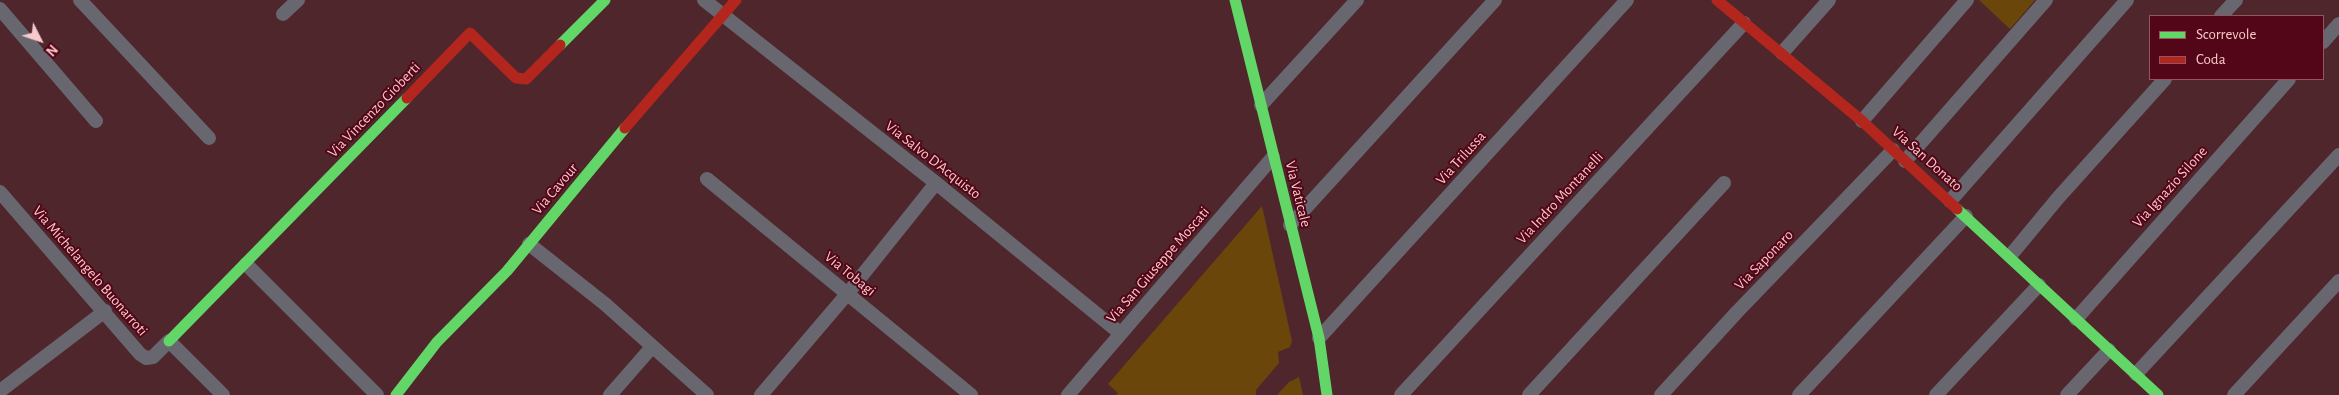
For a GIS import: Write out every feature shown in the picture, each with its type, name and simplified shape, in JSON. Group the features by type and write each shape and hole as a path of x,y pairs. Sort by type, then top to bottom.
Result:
{"street":[{"path":"283,14 298,0"},
{"name":"Via Vincenzo Gioberti","path":"169,341 470,33 516,78 526,79 605,0"},
{"name":"Via Salvo D'Acquisto","path":"704,0 723,17 936,183 1120,333"},
{"name":"Via Cavour","path":"396,395 438,342 507,271 648,100 736,0"},
{"name":"Via Vaticale","path":"1235,0 1319,338 1327,395"},
{"path":"1261,105 1357,0"},
{"path":"1290,225 1495,0"},
{"name":"Via Trilussa","path":"1319,338 1627,0"},
{"name":"Via San Donato","path":"1717,0 1862,121 2158,395"},
{"path":"1782,53 1829,0"},
{"path":"1862,121 1967,0"},
{"path":"1905,161 2046,0"},
{"path":"1950,201 2127,0"},
{"path":"2223,15 2236,0"},
{"path":"85,2 209,138"},
{"path":"0,9 96,121"},
{"name":"Via Indro Montanelli","path":"1401,395 1744,23"},
{"path":"2324,41 2339,24"},
{"path":"2010,256 2058,198 2164,80"},
{"name":"Via Ignazio Silone","path":"2076,318 2289,80"},
{"name":"Via Saponaro","path":"1661,395 1737,312 1893,150"},
{"path":"2136,374 2339,155"},
{"name":"Via San Giuseppe Moscati","path":"1068,395 1273,157"},
{"name":"Via Tobagi","path":"707,179 972,395"},
{"path":"761,395 848,293 936,183"},
{"path":"1529,395 1724,183"},
{"name":"Via Michelangelo Buonarroti","path":"2,199 105,311 140,354 146,358 153,357 169,341 223,395"},
{"path":"1799,395 1966,216"},
{"path":"529,244 605,304 707,395"},
{"path":"246,264 377,395"},
{"path":"2234,395 2339,281"},
{"path":"1936,395 2039,285"},
{"path":"0,391 105,311"},
{"path":"610,395 652,347"},
{"path":"2067,395 2109,350"}],"shaded area":[{"path":"1979,0 2035,0 2010,29"},
{"path":"1262,206 1292,341 1290,347 1278,352 1279,363 1256,390 1256,395 1116,395 1118,393 1108,384"},
{"path":"1299,377 1303,395 1277,395 1289,382"}],"traffic: fast":[{"path":"560,45 605,0"},
{"path":"1235,0 1319,338 1327,395"},
{"path":"169,341 407,98"},
{"path":"396,395 437,342 507,271 625,128"},
{"path":"1957,209 2158,395"}],"traffic: jam":[{"path":"625,128 736,0"},
{"path":"1717,0 1862,121 1957,209"},
{"path":"407,98 470,33 516,78 526,79 560,45"}]}
